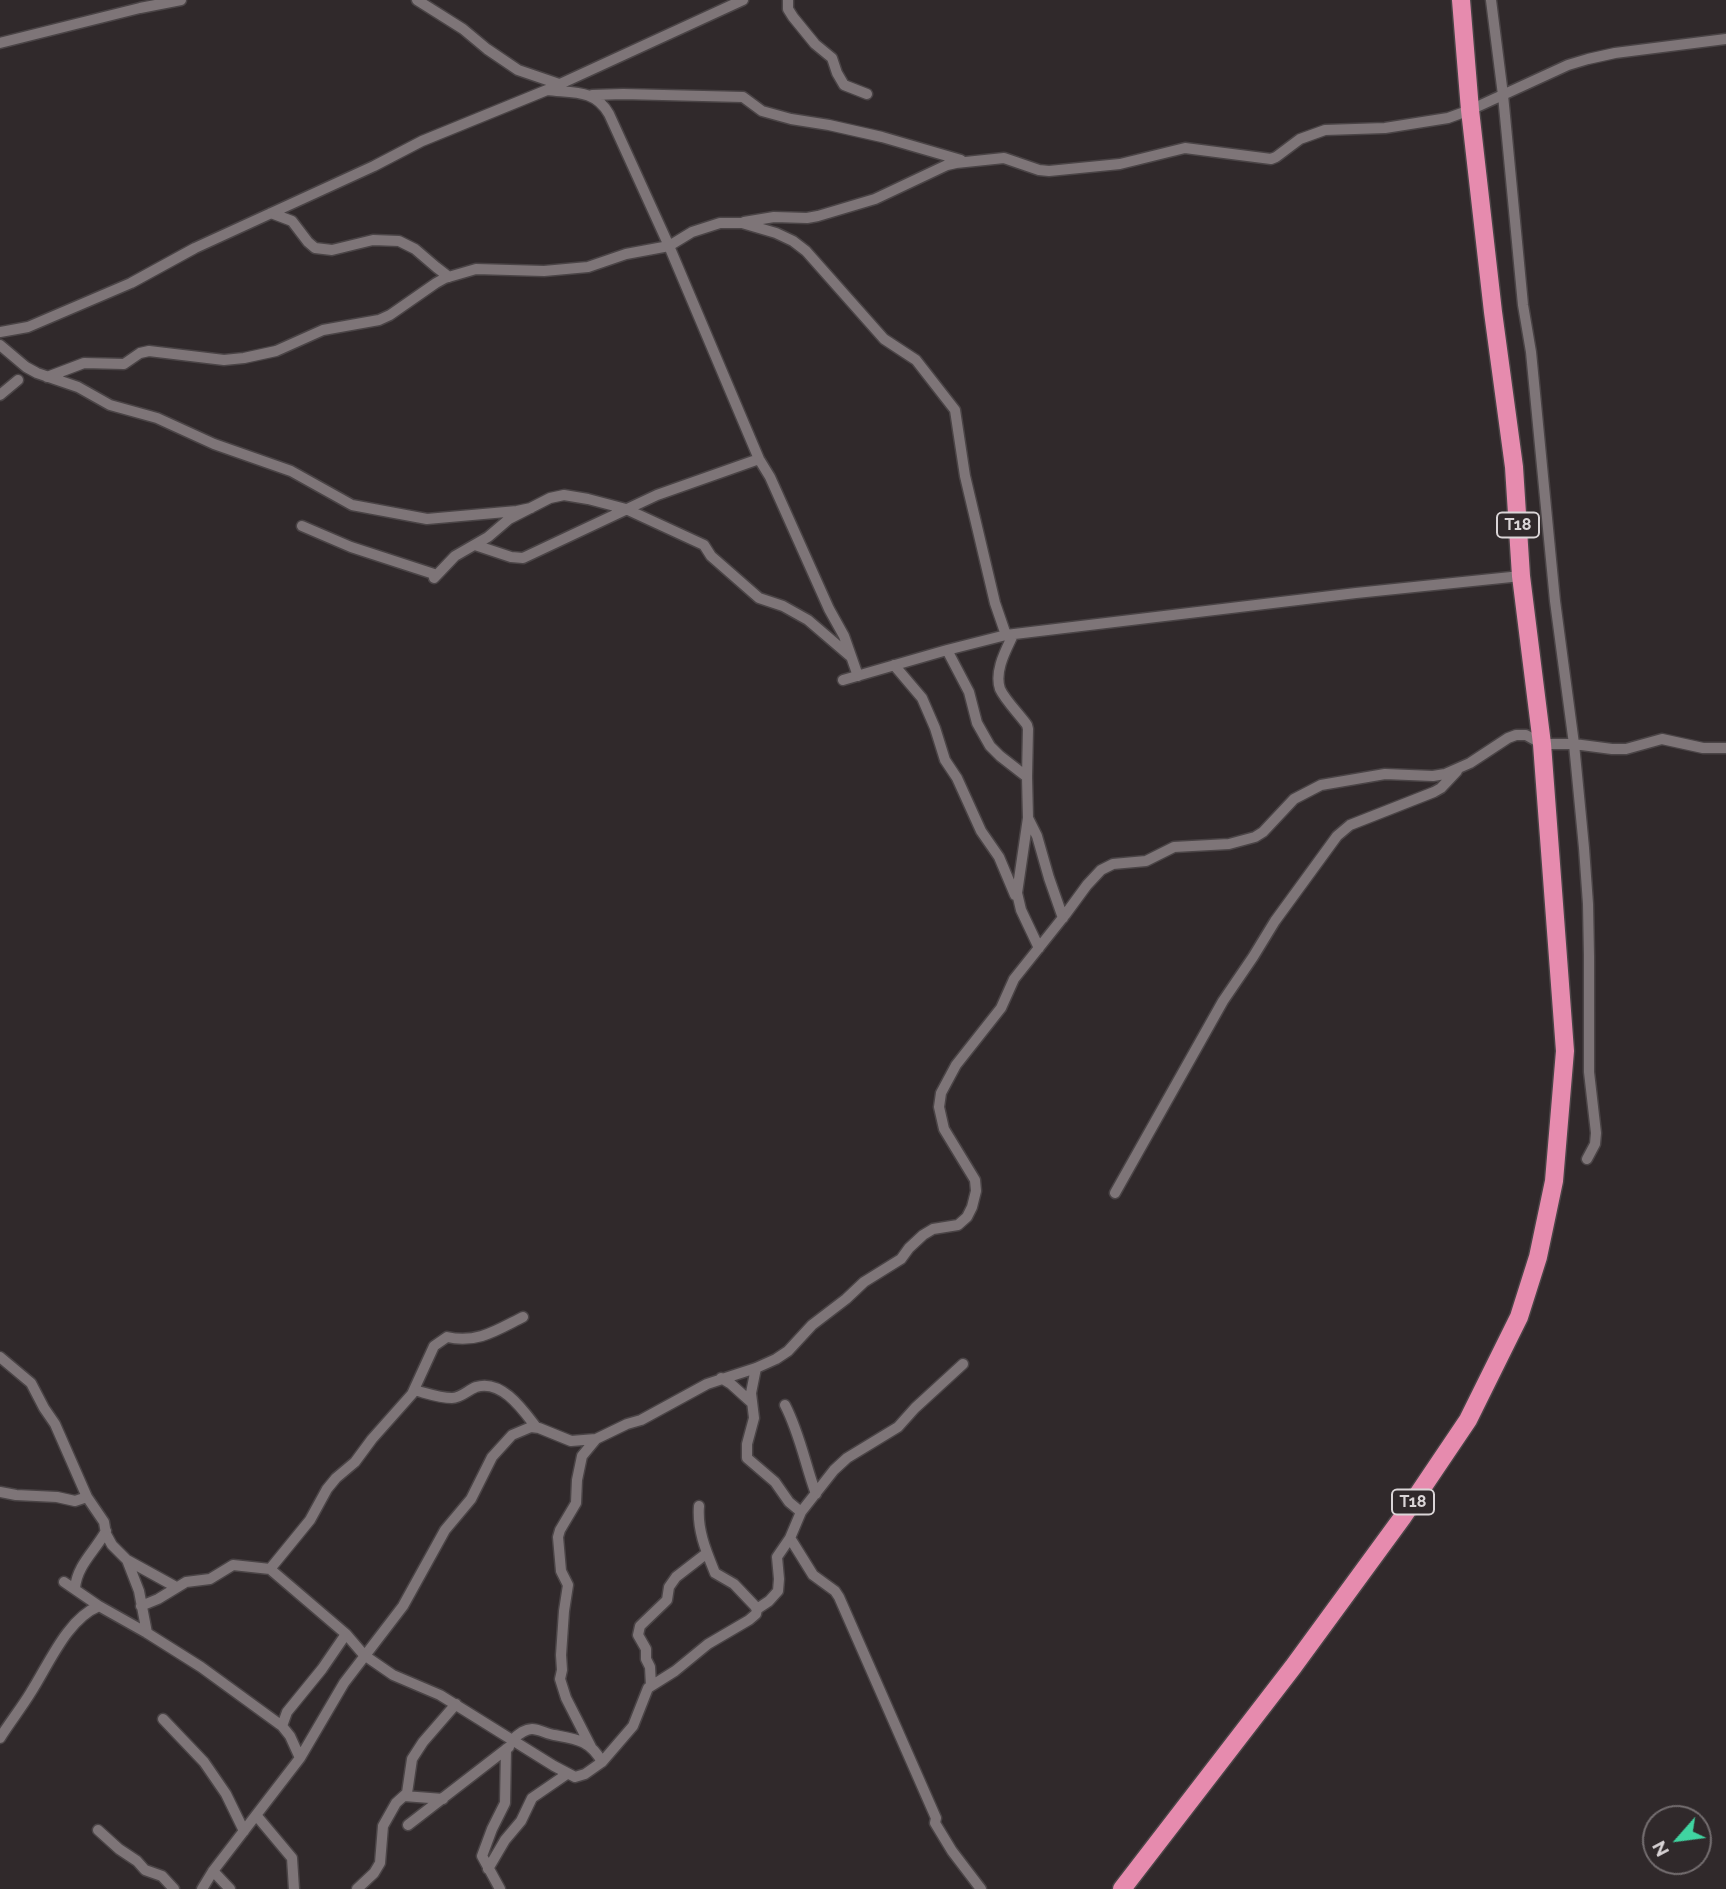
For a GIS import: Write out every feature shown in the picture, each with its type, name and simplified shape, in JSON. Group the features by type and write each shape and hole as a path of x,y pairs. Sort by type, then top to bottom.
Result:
{"highway":[{"name":"T18","path":"1122,1889 1293,1667 1402,1518 1468,1420 1519,1317 1538,1257 1554,1181 1565,1051 1542,744 1521,576 1514,467 1493,312 1461,0"}],"street":[{"path":"0,43 181,0"},
{"path":"417,0 455,23 486,49 518,70 559,84"},
{"path":"0,332 28,327 131,284 195,248 374,166 422,141 547,90 720,5 743,0"},
{"path":"788,0 788,9 793,17 815,44 832,58 844,85 867,94"},
{"path":"1491,0 1523,305 1531,352 1555,601 1574,744 1588,904 1589,1072 1596,1133 1595,1144 1587,1158"},
{"path":"47,377 84,363 124,364 149,351 224,360 276,351 323,330 379,320 436,283 476,269 516,271 583,268 626,254 669,246 708,225 812,217 875,199 947,165 1004,158 1049,171 1120,164 1185,148 1270,159 1300,139 1325,130 1385,128 1440,120 1471,110 1568,65 1588,59 1726,39"},
{"path":"547,90 590,95 743,97 762,111 772,114 882,137 968,163"},
{"path":"590,95 599,100 609,114 669,246 759,459 770,477 829,609 844,636 858,676"},
{"path":"271,213 292,221 315,248 332,250 373,240 399,241 415,248 449,277"},
{"path":"742,223 776,233 806,251 884,340 916,360 955,410 965,476 995,603 1010,635 1002,659 999,681 1002,691 1027,725 1029,733 1028,818 1018,879 1019,902"},
{"path":"0,345 26,367 47,377 78,387 110,405 157,418 214,444 291,471 352,505 427,519 531,508"},
{"path":"0,395 18,380"},
{"path":"475,545 511,557 523,558 657,495 759,459"},
{"path":"302,526 361,551 436,577 455,556 488,537 509,519 550,498 564,495 588,499 626,509 704,545 711,556 759,598 783,606 808,620 851,657"},
{"path":"843,680 1010,635 1521,576"},
{"path":"947,650 968,692 977,723 990,746 1027,777"},
{"path":"894,665 922,698 945,760 957,778 981,831 999,857 1039,948"},
{"path":"602,1762 591,1747 566,1698 560,1679 568,1585 561,1571 558,1537 576,1503 582,1456 597,1439 641,1420 686,1393 721,1378 756,1368 788,1351 812,1325 872,1276 898,1262 923,1235 933,1229 958,1225 967,1217 976,1191 975,1180 944,1129 939,1107 941,1093 956,1065 1001,1008 1014,979 1092,878 1113,864 1146,861 1168,849 1229,844 1255,837 1294,799 1321,785 1385,774 1445,774 1470,763 1516,735 1526,735 1542,744 1574,744 1612,749 1626,749 1662,739 1703,748 1726,748"},
{"path":"1115,1193 1223,1001 1275,921 1337,836 1350,825 1434,792 1460,768"},
{"path":"1028,818 1037,836 1063,918"},
{"path":"270,1569 310,1520 327,1489 355,1462 414,1390 437,1342 447,1337 458,1340 474,1338 491,1333 523,1317"},
{"path":"0,1357 32,1385 59,1430 87,1497 104,1522 112,1545 127,1560 176,1587"},
{"path":"141,1606 186,1582 210,1580 233,1565 270,1569 346,1634 365,1655 393,1675 440,1695 511,1744 575,1777 585,1774 602,1762 633,1726 645,1693 651,1686 676,1671 719,1636 749,1620 756,1614 757,1609 769,1601 778,1591 776,1560 790,1538 801,1512 834,1470 847,1458 898,1427 962,1364"},
{"path":"756,1368 752,1386 754,1418 747,1444 747,1458 775,1482 789,1502 801,1512"},
{"path":"721,1378 752,1403"},
{"path":"414,1390 451,1398 459,1397 479,1386 487,1386 512,1399 536,1427"},
{"path":"785,1405 802,1447 816,1494"},
{"path":"202,1889 300,1758 344,1683 402,1606 446,1531 471,1499 492,1457 514,1433 525,1428 536,1427 571,1441 597,1439"},
{"path":"0,1492 75,1501 87,1497"},
{"path":"699,1506 700,1530 715,1573 734,1584 757,1609"},
{"path":"75,1588 77,1575 106,1531"},
{"path":"790,1538 813,1575 839,1597 931,1806 935,1822 952,1851 981,1889"},
{"path":"651,1686 646,1649 638,1635 640,1626 667,1600 669,1587 676,1577 707,1553"},
{"path":"127,1560 139,1591 147,1633"},
{"path":"64,1582 201,1667 282,1726 300,1758"},
{"path":"0,1738 61,1641 87,1612 99,1606"},
{"path":"282,1726 287,1712 346,1634"},
{"path":"357,1889 374,1873 380,1863 383,1826 396,1803 408,1790 412,1759 456,1704"},
{"path":"163,1719 204,1762 226,1794 244,1831"},
{"path":"408,1825 524,1731 532,1729 565,1736 591,1747"},
{"path":"500,1889 482,1857 505,1803 511,1744"},
{"path":"488,1869 505,1840 521,1821 532,1798 567,1774"},
{"path":"404,1796 443,1799"},
{"path":"256,1815 292,1858 294,1889"},
{"path":"98,1830 145,1870 162,1877 174,1889"},
{"path":"213,1871 230,1889"}]}
